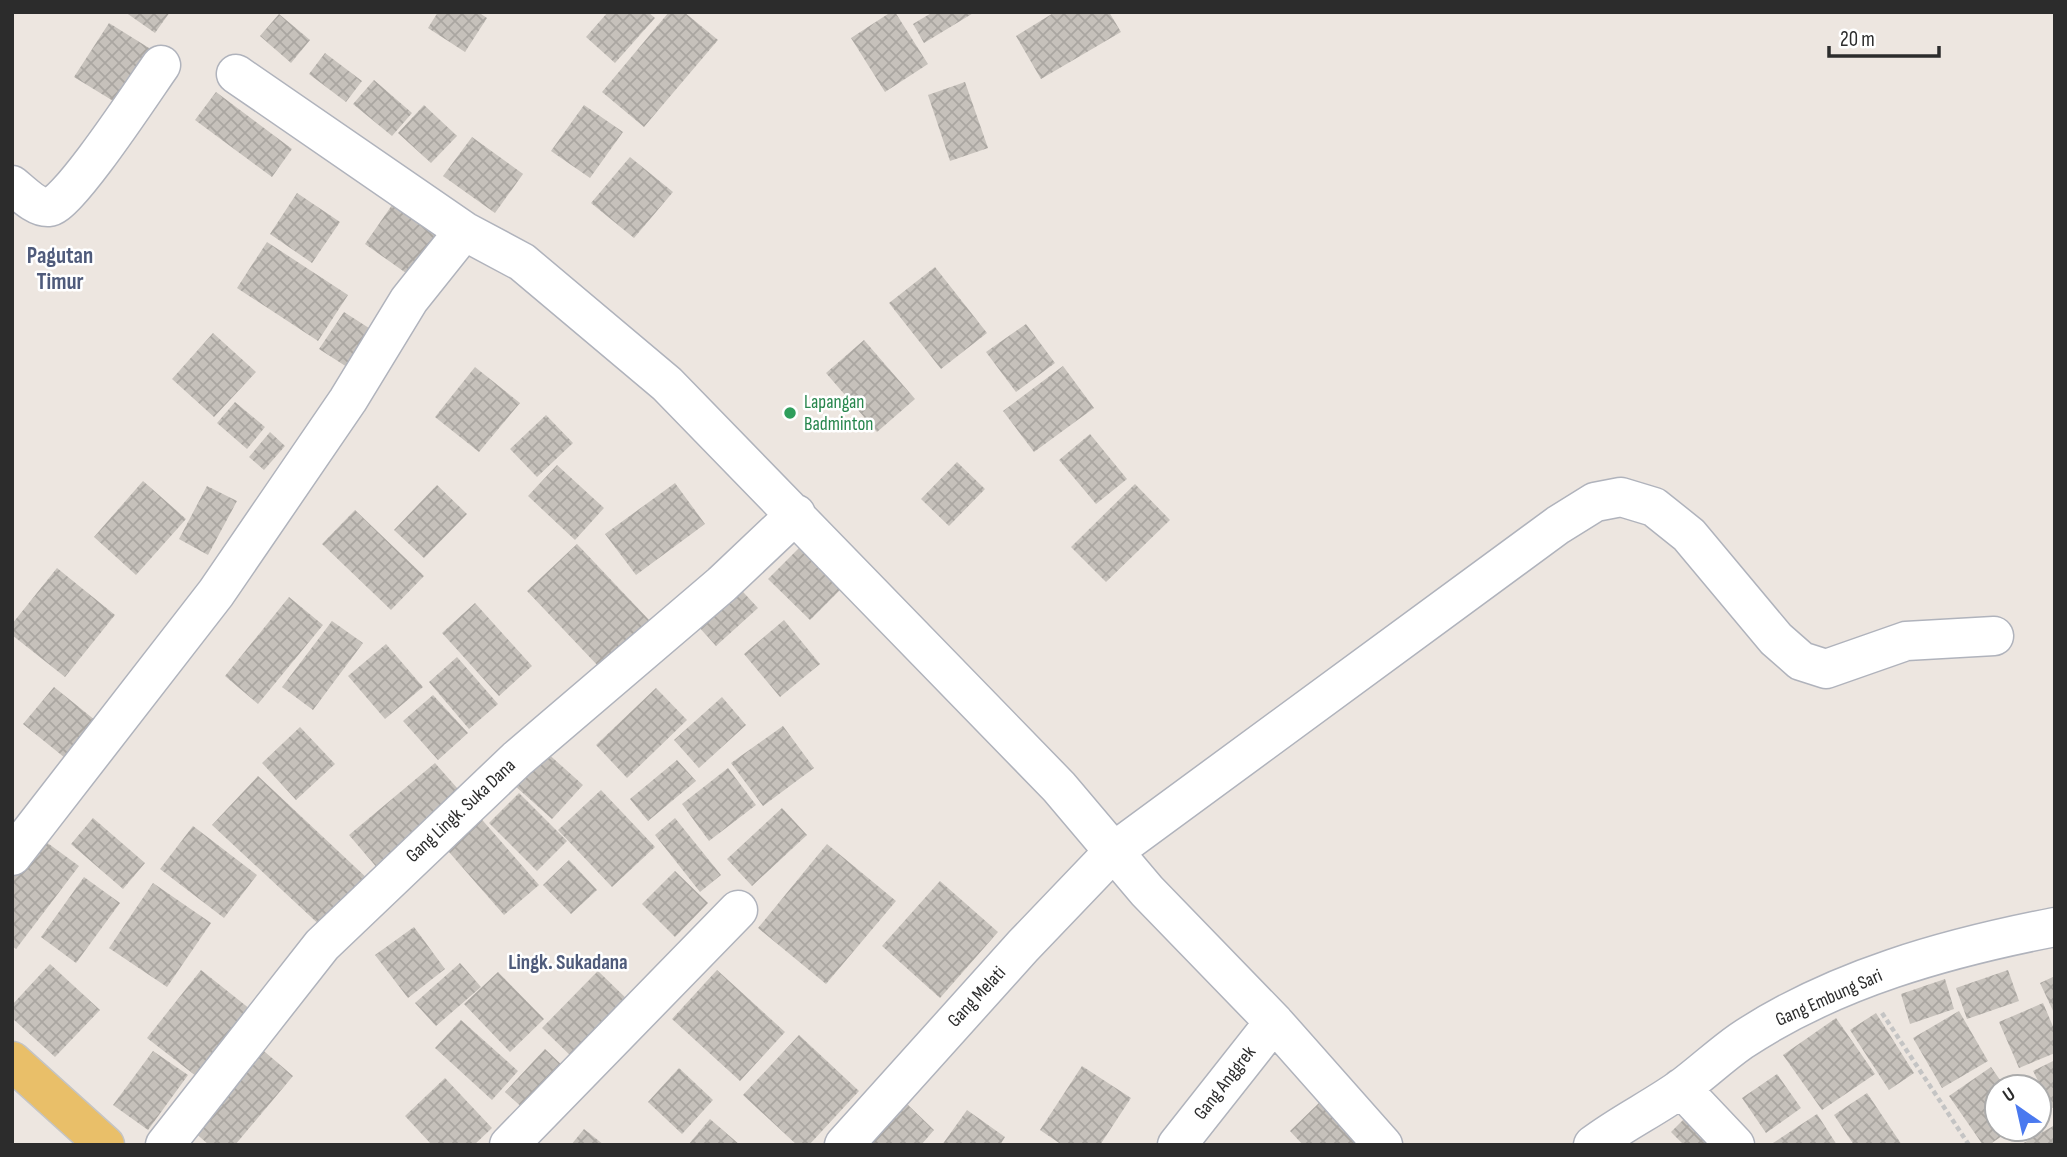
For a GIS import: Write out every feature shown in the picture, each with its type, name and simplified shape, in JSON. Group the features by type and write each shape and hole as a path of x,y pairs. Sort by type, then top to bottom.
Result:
{"main road":[{"path":"12,1061 104,1145"}],"street":[{"path":"12,186 37,204 48,207 58,204 76,185 161,65"},
{"path":"236,74 464,231 522,262 667,384 1059,787 1113,852 1274,1022 1383,1145"},
{"path":"12,856 216,593 341,411 409,300 464,231"},
{"name":"Gang Melati","path":"844,1145 978,995 1113,852 1558,525 1595,502 1621,497 1654,507 1689,536 1776,639 1801,661 1826,668 1906,641 1994,636"},
{"name":"Gang Lingk. Suka Dana","path":"165,1145 322,945 517,759 722,584 796,514"},
{"path":"509,1145 738,910"},
{"name":"Gang Embung Sari","path":"1593,1145 1626,1120 1681,1088 1741,1041 1796,1009 1861,980 1987,940 2055,927"},
{"name":"Gang Anggrek","path":"1177,1145 1274,1022"},
{"path":"1681,1088 1735,1145"}],"path":[{"path":"1861,980 1969,1145"}],"building":[{"path":"125,12 170,12 155,33"},
{"path":"438,12 478,12 487,18 465,52 428,28"},
{"path":"608,12 648,12 655,18 615,63 586,37"},
{"path":"669,12 684,12 718,40 644,127 602,92"},
{"path":"895,12 928,64 885,92 851,38"},
{"path":"933,12 975,12 924,43 913,24"},
{"path":"1055,12 1109,12 1121,32 1041,79 1016,36"},
{"path":"279,14 310,40 291,63 260,36"},
{"path":"109,23 157,53 123,107 74,77"},
{"path":"325,53 362,81 346,102 309,74"},
{"path":"374,80 412,113 392,136 353,104"},
{"path":"965,82 988,148 950,161 928,95"},
{"path":"216,92 292,149 272,177 195,120"},
{"path":"424,105 457,136 431,163 398,133"},
{"path":"584,105 623,132 590,178 551,151"},
{"path":"472,137 523,174 495,213 443,176"},
{"path":"630,157 673,192 634,238 591,203"},
{"path":"297,193 340,222 312,263 270,234"},
{"path":"399,195 448,229 413,278 365,244"},
{"path":"267,242 348,295 318,341 237,288"},
{"path":"935,267 987,333 941,369 889,303"},
{"path":"344,312 372,330 347,367 319,349"},
{"path":"1026,324 1055,363 1016,392 986,352"},
{"path":"213,333 256,372 214,417 172,379"},
{"path":"864,340 915,399 877,432 826,373"},
{"path":"1063,366 1094,408 1034,452 1003,411"},
{"path":"475,367 520,403 479,452 435,417"},
{"path":"235,402 265,427 247,449 217,423"},
{"path":"546,415 573,443 537,477 510,449"},
{"path":"270,432 285,446 264,470 249,457"},
{"path":"1090,434 1127,479 1096,504 1059,460"},
{"path":"957,462 985,489 949,526 921,499"},
{"path":"557,465 604,508 575,540 528,496"},
{"path":"143,481 186,519 136,575 94,537"},
{"path":"675,483 705,524 636,575 605,534"},
{"path":"1135,484 1170,520 1106,582 1071,547"},
{"path":"437,485 467,514 424,558 394,530"},
{"path":"207,486 237,501 208,555 179,539"},
{"path":"355,510 424,576 391,610 322,544"},
{"path":"577,544 650,621 600,668 527,591"},
{"path":"800,547 841,589 810,620 768,579"},
{"path":"57,568 115,615 65,677 12,635 12,624"},
{"path":"732,580 758,608 716,646 690,617"},
{"path":"289,597 323,625 258,704 225,676"},
{"path":"475,603 532,666 499,696 442,633"},
{"path":"784,620 820,664 780,697 744,654"},
{"path":"332,621 363,643 313,710 282,687"},
{"path":"386,644 423,687 385,719 348,676"},
{"path":"457,657 498,704 469,729 429,682"},
{"path":"54,687 106,729 75,766 23,724"},
{"path":"656,688 687,720 627,778 596,745"},
{"path":"433,695 468,733 438,760 403,721"},
{"path":"722,697 746,725 699,768 674,740"},
{"path":"783,726 814,768 763,806 731,763"},
{"path":"300,727 335,764 296,800 262,763"},
{"path":"545,751 583,785 552,819 514,785"},
{"path":"677,760 696,781 648,821 630,799"},
{"path":"435,763 465,797 379,870 349,835"},
{"path":"728,768 756,805 709,841 682,804"},
{"path":"258,776 370,881 325,930 212,825"},
{"path":"601,790 655,847 612,887 558,830"},
{"path":"519,793 567,841 537,871 489,823"},
{"path":"782,808 807,835 752,886 727,859"},
{"path":"477,814 539,885 504,915 442,844"},
{"path":"93,818 145,863 123,889 71,844"},
{"path":"675,818 721,875 700,892 655,835"},
{"path":"193,826 257,875 224,918 160,869"},
{"path":"38,836 79,866 16,949 12,946 12,870"},
{"path":"827,844 896,901 826,984 758,928"},
{"path":"569,860 597,890 571,914 543,885"},
{"path":"675,871 708,903 675,937 642,904"},
{"path":"84,877 120,903 76,963 41,937"},
{"path":"940,881 998,932 940,998 882,946"},
{"path":"153,883 211,923 167,987 109,948"},
{"path":"414,927 445,969 408,998 375,955"},
{"path":"460,963 481,987 436,1026 415,1003"},
{"path":"50,964 100,1010 55,1057 12,1018 12,1005"},
{"path":"201,970 250,1009 196,1076 147,1038"},
{"path":"717,970 785,1032 740,1081 672,1019"},
{"path":"2008,970 2019,1001 1967,1019 1956,988"},
{"path":"598,971 630,1002 574,1059 542,1028"},
{"path":"498,972 544,1019 510,1052 464,1004"},
{"path":"2055,976 2055,1015 2040,983"},
{"path":"1945,979 1954,1009 1910,1024 1901,994"},
{"path":"2043,1003 2055,1031 2055,1053 2019,1068 1999,1022"},
{"path":"1959,1011 1988,1061 1942,1088 1913,1038"},
{"path":"1876,1013 1914,1073 1889,1090 1850,1030"},
{"path":"1836,1018 1875,1074 1822,1110 1783,1055"},
{"path":"461,1020 518,1071 492,1100 435,1048"},
{"path":"799,1035 859,1091 809,1145 797,1145 743,1095"},
{"path":"258,1046 293,1076 235,1145 209,1145 189,1127"},
{"path":"545,1049 564,1067 525,1110 505,1092"},
{"path":"153,1051 188,1075 148,1130 113,1105"},
{"path":"2055,1060 2055,1107 2053,1108 2053,1073 2033,1071"},
{"path":"1082,1066 1131,1098 1100,1145 1062,1145 1040,1130"},
{"path":"1991,1067 1995,1073 1983,1073 1983,1143 1992,1143 1983,1145 1949,1096"},
{"path":"679,1068 713,1100 682,1134 648,1102"},
{"path":"1777,1074 1801,1108 1766,1133 1742,1098"},
{"path":"445,1078 492,1128 474,1145 432,1145 405,1116"},
{"path":"1867,1093 1902,1145 1854,1145 1834,1115"},
{"path":"1320,1102 1361,1145 1303,1145 1290,1131"},
{"path":"907,1104 934,1130 921,1145 869,1145"},
{"path":"967,1110 1005,1137 1000,1145 942,1145"},
{"path":"1693,1110 1718,1145 1684,1145 1671,1132"},
{"path":"1817,1114 1837,1145 1770,1145"},
{"path":"710,1119 740,1145 688,1145"},
{"path":"2055,1125 2055,1145 2020,1145 2053,1143"},
{"path":"584,1129 604,1145 571,1145"}],"place":[{"name":"Lapangan Badminton","path":"790,413"}],"district":[{"name":"Pagutan Timur","path":"60,269"},
{"name":"Lingk. Sukadana","path":"568,962"}]}
